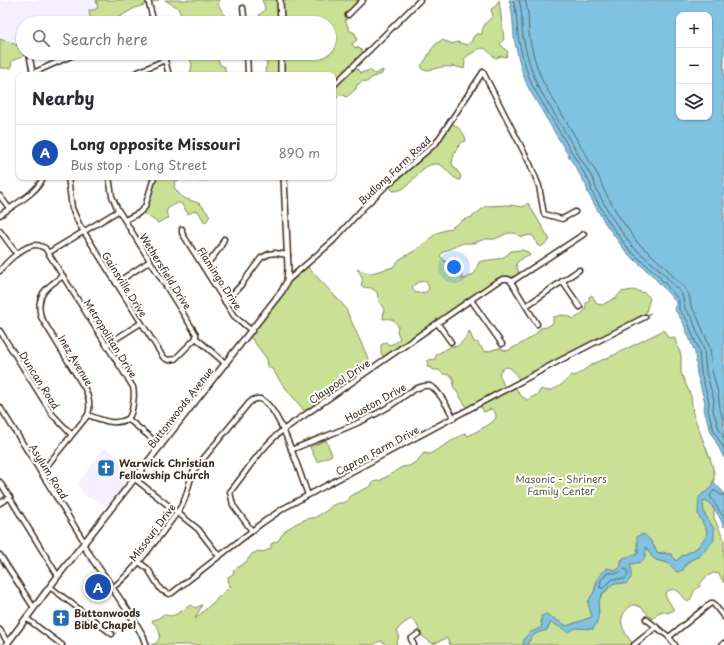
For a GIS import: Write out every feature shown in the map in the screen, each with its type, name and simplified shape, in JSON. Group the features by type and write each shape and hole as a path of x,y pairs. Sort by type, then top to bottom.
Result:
{"street":[{"path":"148,0 151,16"},
{"path":"280,0 281,16"},
{"path":"348,15 363,0"},
{"path":"336,83 420,0"},
{"path":"243,8 244,16"},
{"path":"30,60 33,72"},
{"path":"37,72 63,60"},
{"path":"138,72 165,60 168,72"},
{"path":"247,60 248,72"},
{"path":"281,60 281,72"},
{"name":"Budlong Farm Road","path":"287,281 333,241 364,207 436,143 483,72 530,164 539,186 544,214 562,218 575,212"},
{"path":"0,215 30,194 40,184 42,180"},
{"name":"Gainsville Drive","path":"68,180 72,208 75,217 159,352 168,360 172,360 178,357 196,338"},
{"name":"Wethersfield Drive","path":"110,180 112,196 118,211 192,327 196,334 196,338 226,364"},
{"path":"125,220 139,213 145,207 153,180"},
{"name":"Buttonwoods Avenue","path":"7,644 58,576 282,291 287,281 288,255 284,180"},
{"path":"0,196 9,208"},
{"path":"0,272 17,254 30,246 36,245 45,248 48,253 118,211"},
{"name":"Flamingo Drive","path":"182,228 182,233 234,316 252,331"},
{"path":"0,231 17,254"},
{"name":"Claypool Drive","path":"252,531 233,505 230,492 274,436 503,279 508,279 510,281 584,234"},
{"path":"204,268 220,248 224,239"},
{"name":"Metropolitan Drive","path":"48,253 132,387 134,398 130,417 128,419"},
{"path":"225,302 261,258 275,253 288,255"},
{"path":"116,283 150,261"},
{"path":"526,306 580,270"},
{"name":"Inez Avenue","path":"63,276 46,288 38,305 39,311 41,317 85,389 90,403 88,415"},
{"path":"510,281 537,324"},
{"path":"562,281 580,307"},
{"path":"471,300 502,344"},
{"name":"Capron Farm Drive","path":"139,562 148,569 161,590 169,594 178,589 219,556 284,508 559,361 645,317"},
{"path":"106,345 141,323"},
{"path":"438,324 451,342"},
{"name":"Duncan Road","path":"0,333 52,414 71,434"},
{"name":"Houston Drive","path":"291,450 359,422 389,407 418,387 433,387 440,395 454,418"},
{"name":"Missouri Drive","path":"112,588 125,578 139,562 177,512 184,502 194,470 249,402 254,399 259,399 266,402 278,419 308,495"},
{"name":"Asylum Road","path":"0,407 84,544"},
{"path":"41,473 71,434 88,415 112,423 123,422 128,419 161,446"},
{"path":"135,479 198,529 219,556"},
{"path":"0,482 58,576"},
{"path":"0,503 10,498"},
{"path":"84,544 132,617 143,636 146,645"},
{"path":"0,554 34,608"},
{"path":"50,587 112,634"},
{"path":"669,637 704,608 713,603 724,617"},
{"path":"26,618 62,645"},
{"path":"646,619 669,637 675,645"},
{"path":"634,645 656,627"},
{"path":"0,630 7,644"},
{"path":"414,645 411,639 418,634"}],"shaded area":[{"path":"0,0 96,0 98,8 90,16 16,16 16,45 0,39"},
{"path":"104,448 126,462 129,462 140,471 110,509 96,499 88,498 82,493 78,483"}],"green space":[{"path":"96,0 159,0 135,8 121,16 90,16 89,10 98,8"},
{"path":"165,0 219,0 218,4 225,14 222,16 184,16 181,15 178,8"},
{"path":"262,0 362,0 349,13 348,18 345,20 350,31 355,33 357,40 352,44 365,54 354,66 361,73 370,70 375,74 383,70 382,74 373,77 367,82 363,81 346,97 344,95 340,95 336,99 336,72 266,72 267,65 265,60 336,60 336,16 260,16 265,7"},
{"path":"499,0 504,39 500,44 508,52 506,57 501,56 496,58 486,49 482,48 478,49 464,59 464,69 454,66 423,70 421,66 434,46 442,40 453,44 457,42 467,45 472,41 476,34 482,34 485,24 493,16 491,9 496,6"},
{"path":"0,39 16,45 16,59 12,61 11,68 0,68"},
{"path":"190,60 218,60 220,65 225,67 226,72 191,72 192,64"},
{"path":"450,122 463,132 466,141 462,142 458,147 452,161 452,164 461,176 460,180 453,177 438,164 434,164 423,169 405,187 393,191 388,185 435,143"},
{"path":"154,180 180,180 175,181 174,187 177,192 183,197 200,204 210,216 205,223 198,211 188,214 181,203 178,203 168,208 166,213 169,218 158,223 145,214 140,213 145,207"},
{"path":"528,203 550,240 541,247 537,245 534,237 531,235 521,237 515,233 508,233 495,239 485,239 474,243 463,243 443,252 440,256 448,264 455,266 462,275 462,279 475,273 479,262 504,257 511,251 522,250 528,252 530,256 526,256 516,263 520,275 510,280 503,279 385,359 381,353 381,345 386,342 391,345 400,338 397,332 398,326 392,320 383,319 384,309 379,302 377,292 371,288 363,287 361,285 362,277 357,269 372,273 393,267 400,259 416,250 437,233 451,228 463,220 472,217 486,206 509,205 523,207","holes":["426,281 429,288 427,292 415,293 412,287 418,282"]},
{"path":"306,265 345,307 372,367 306,413 273,370 268,366 267,359 249,335 282,291 289,276 299,271"},
{"name":"Masonic - Shriners Family Center","path":"633,290 645,293 650,298 645,315 651,313 520,381 514,371 508,367 502,369 499,373 505,389 514,385 520,395 527,400 538,394 541,389 549,390 558,387 562,385 571,375 575,376 593,364 664,330 668,338 674,337 681,355 681,373 691,396 693,414 714,472 714,484 708,492 703,493 698,514 707,531 706,537 697,548 676,561 664,552 658,553 650,540 637,544 638,554 621,560 621,566 617,570 606,569 598,578 594,592 588,602 592,617 567,626 546,615 541,621 542,627 528,635 523,645 450,645 447,638 433,644 421,635 412,640 419,629 415,621 411,619 397,630 399,636 396,645 386,645 380,641 373,645 151,645 158,641 160,635 158,628 152,622 154,619 157,619 164,614 168,616 175,615 191,605 195,608 202,605 195,619 231,586 229,585 228,577 233,574 234,570 246,562 252,554 258,551 264,552 271,548 271,544 279,540 287,529 299,522 309,518 314,518 333,505 343,503 349,499 350,496 371,486 373,482 381,480 402,467 409,466 417,461 424,453 430,454 465,433 468,436 490,424 496,418 491,409 484,412 479,404 468,409 453,386 454,381 451,375 443,374 439,370 434,370 427,367 428,360 435,359 437,354 452,346 458,346 468,335 469,331 474,342 478,343 485,352 499,348 507,351 530,338 538,332 540,328 547,327 553,323 553,317 564,315 574,319 584,311 586,303 589,301 589,297 592,295 597,304 602,305 617,297 621,292"},
{"path":"326,440 332,455 317,462 310,447"},
{"path":"705,500 709,501 714,510 714,518 724,539 724,583 719,574 713,573 705,578 700,586 695,590 688,602 678,591 673,589 667,591 665,595 674,610 668,613 663,611 658,613 653,619 639,606 632,605 623,615 622,625 634,645 527,645 535,634 547,630 551,622 566,627 593,629 599,612 598,603 601,596 614,583 619,584 631,568 630,564 637,563 646,546 656,560 668,563 672,567 683,570 690,561 699,557 714,529 704,513 702,502"}],"water":[{"path":"509,0 724,0 724,458 711,432 704,410 705,402 697,374 695,352 683,322 675,310 676,302 653,276 626,252 605,223 588,193 586,185 529,89 522,70 514,37 513,18"},
{"path":"713,481 724,493 724,527 714,508 705,500 703,502 704,513 714,529 714,540 699,557 686,563 683,570 677,572 668,563 656,560 652,557 646,547 643,560 638,563 630,564 631,577 629,581 626,584 614,583 601,596 599,600 598,620 593,629 576,628 568,632 551,622 547,630 535,634 527,645 523,645 528,635 542,627 541,616 546,614 567,626 592,617 588,602 594,592 598,578 606,568 617,570 621,566 623,558 638,554 637,536 644,534 650,540 658,553 671,554 676,561 697,548 706,537 707,531 698,514 699,497 710,489"}],"place":[{"name":"Warwick Christian Fellowship Church","path":"106,468"},
{"name":"Long opposite Missouri","path":"98,587"},
{"name":"Buttonwoods Bible Chapel","path":"61,618"}]}
